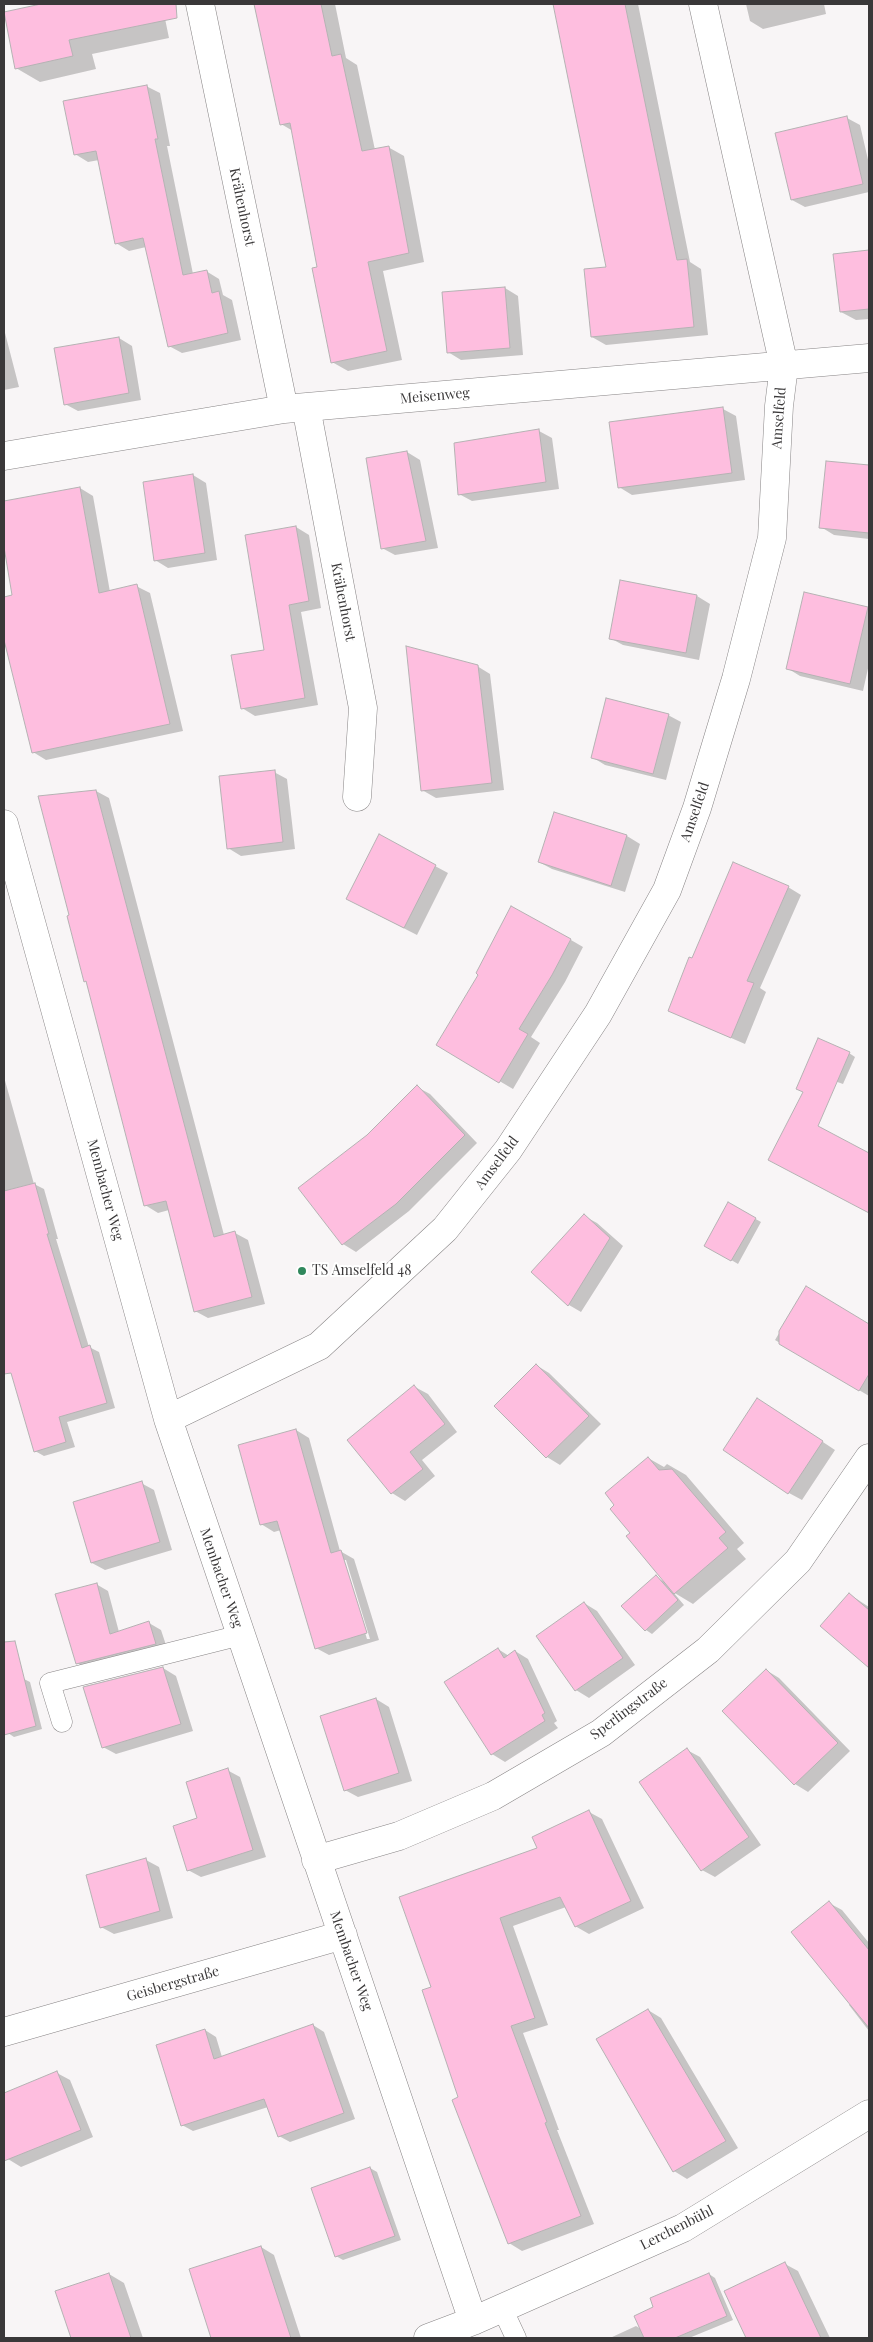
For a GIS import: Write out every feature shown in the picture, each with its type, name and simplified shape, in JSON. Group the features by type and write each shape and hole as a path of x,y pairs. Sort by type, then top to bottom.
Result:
{"street":[{"name":"Krähenhorst","path":"200,4 363,708 356,797"},
{"name":"Amselfeld","path":"168,1419 319,1346 445,1229 508,1150 598,1014 667,890 698,808 736,678 772,538 779,406 784,366 703,4"},
{"name":"Meisenweg","path":"4,456 295,408 869,358"},
{"name":"Membacher Weg","path":"4,824 168,1419 473,2321"},
{"name":"Sperlingstraße","path":"316,1860 399,1836 493,1796 601,1733 708,1650 798,1561 869,1458"},
{"name":"Geisbergstraße","path":"4,2032 343,1935"},
{"name":"Lerchenbühl","path":"428,2338 473,2321 683,2228 869,2114"}],"lane":[{"path":"62,1722 50,1683 241,1635"},
{"path":"502,2308 516,2338"}],"building":[{"path":"41,4 176,4 177,18 69,40 73,56 15,69 4,12"},
{"path":"254,4 321,4 332,56 341,54 362,151 389,146 409,253 368,262 387,351 331,363 312,268 317,267 290,123 280,125"},
{"path":"553,4 625,4 677,260 687,259 694,327 591,337 584,269 606,267"},
{"path":"147,85 158,139 155,139 183,275 207,270 212,293 219,291 228,333 168,347 143,238 115,244 96,151 74,155 63,101"},
{"path":"847,116 863,184 791,200 775,133"},
{"path":"869,250 869,309 840,312 833,254"},
{"path":"505,287 510,348 447,353 442,292"},
{"path":"119,337 129,393 64,405 54,348"},
{"path":"723,407 732,473 618,488 609,422"},
{"path":"539,429 546,482 458,495 454,443"},
{"path":"407,451 426,541 381,549 366,458"},
{"path":"826,461 869,465 869,533 819,528"},
{"path":"193,474 205,553 154,561 143,482"},
{"path":"80,487 99,593 137,584 170,724 32,753 4,640 4,597 12,595 4,547 4,501"},
{"path":"296,526 309,601 289,605 305,698 241,709 231,655 264,650 245,535"},
{"path":"620,580 697,595 686,653 609,639"},
{"path":"804,592 868,607 850,684 786,669"},
{"path":"406,646 478,665 492,783 421,791"},
{"path":"606,698 669,714 653,774 591,758"},
{"path":"275,770 283,842 227,849 219,776"},
{"path":"96,790 214,1237 235,1231 252,1297 194,1312 166,1201 144,1206 86,981 84,982 67,916 69,915 38,796"},
{"path":"554,812 627,835 611,886 538,862"},
{"path":"379,834 436,865 404,928 346,899"},
{"path":"733,862 789,886 747,981 754,983 731,1038 668,1011 689,957 692,958"},
{"path":"511,906 571,939 552,975 519,1029 528,1034 499,1083 436,1045 478,975 476,973"},
{"path":"818,1038 850,1052 818,1126 869,1153 869,1213 768,1160 803,1092 796,1089"},
{"path":"417,1085 465,1135 396,1204 342,1245 298,1188 367,1135"},
{"path":"35,1183 49,1234 47,1234 82,1348 90,1345 107,1403 59,1417 66,1442 34,1452 11,1373 4,1374 4,1191"},
{"path":"728,1202 756,1218 731,1261 704,1246"},
{"path":"584,1214 610,1238 568,1306 531,1272"},
{"path":"806,1286 869,1324 869,1374 859,1391 779,1344 779,1331"},
{"path":"536,1364 589,1416 546,1458 494,1406"},
{"path":"414,1385 445,1424 410,1452 423,1469 391,1494 347,1440"},
{"path":"757,1398 823,1441 788,1494 723,1450"},
{"path":"296,1429 331,1553 341,1550 367,1633 315,1649 277,1521 260,1525 238,1445"},
{"path":"648,1457 659,1470 672,1469 726,1532 719,1538 728,1548 674,1594 626,1536 630,1533 610,1509 614,1505 605,1493"},
{"path":"142,1481 160,1542 91,1563 73,1502"},
{"path":"656,1575 678,1600 645,1631 621,1606"},
{"path":"97,1583 110,1634 149,1621 156,1644 76,1664 55,1594"},
{"path":"849,1593 869,1610 869,1668 820,1626"},
{"path":"584,1602 623,1658 575,1691 536,1636"},
{"path":"15,1641 36,1726 4,1735 4,1642"},
{"path":"498,1648 504,1658 515,1650 545,1713 542,1715 545,1721 491,1755 444,1682"},
{"path":"163,1667 181,1724 102,1748 83,1687"},
{"path":"766,1669 838,1743 794,1785 722,1711"},
{"path":"376,1698 399,1773 344,1791 320,1716"},
{"path":"687,1748 749,1837 701,1871 639,1782"},
{"path":"228,1768 253,1850 187,1871 173,1826 197,1818 186,1782"},
{"path":"589,1810 631,1901 575,1927 560,1897 500,1918 535,2018 511,2026 547,2122 545,2123 581,2216 508,2244 452,2100 458,2097 422,1990 431,1987 399,1897 537,1848 532,1837"},
{"path":"146,1858 160,1911 100,1928 86,1875"},
{"path":"829,1901 869,1950 869,2028 791,1932"},
{"path":"648,2009 726,2141 673,2172 596,2039"},
{"path":"313,2024 344,2113 278,2137 264,2099 181,2126 156,2045 205,2029 214,2059"},
{"path":"57,2071 81,2130 4,2161 4,2093"},
{"path":"370,2167 395,2236 335,2257 311,2188"},
{"path":"261,2246 291,2338 211,2338 189,2269"},
{"path":"785,2262 821,2338 746,2338 724,2291"},
{"path":"109,2273 131,2338 71,2338 55,2291"},
{"path":"709,2273 727,2316 675,2338 644,2338 634,2316 653,2307 650,2298"}],"place":[{"name":"TS Amselfeld 48","path":"302,1271"}]}
